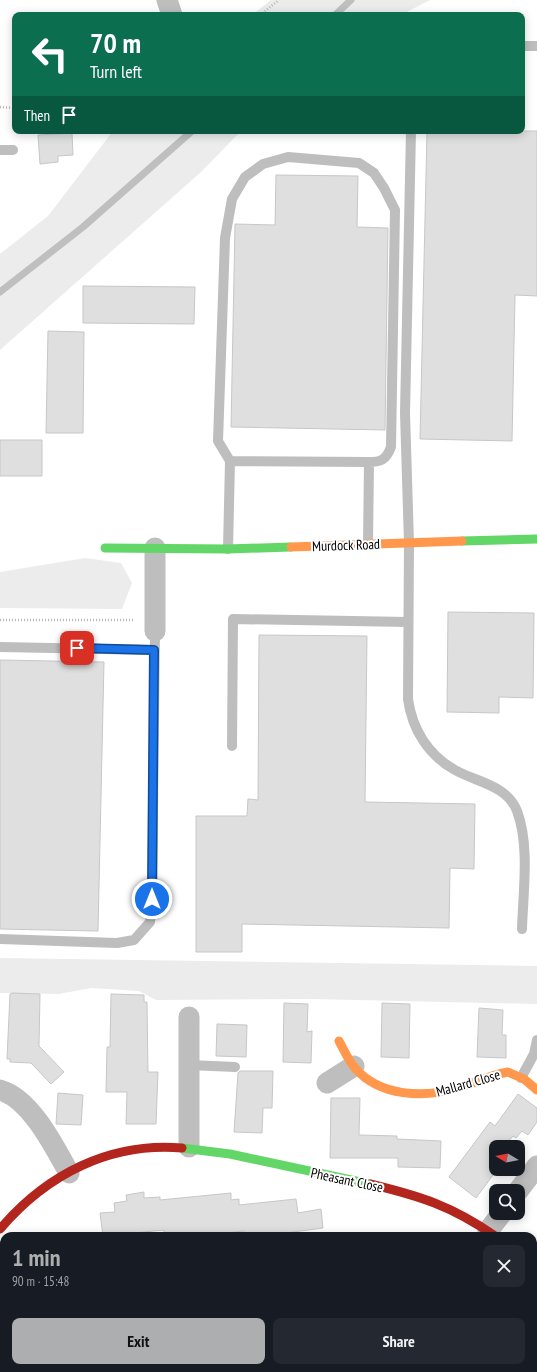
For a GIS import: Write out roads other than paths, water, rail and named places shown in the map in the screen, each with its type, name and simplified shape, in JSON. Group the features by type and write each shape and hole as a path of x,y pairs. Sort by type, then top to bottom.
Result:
{"street":[{"path":"167,0 171,12"},
{"name":"Murdock Road","path":"105,548 228,549 537,539"},
{"path":"154,634 155,548"},
{"path":"189,1017 189,1147"},
{"name":"Mallard Close","path":"339,1041 354,1066 371,1082 385,1089 422,1095 459,1088 503,1073 514,1074 537,1090"},
{"path":"327,1083 354,1066"},
{"path":"0,1090 9,1092 23,1104 50,1138 69,1173"},
{"name":"Pheasant Close","path":"0,1229 18,1208 36,1193 94,1159 129,1150 189,1147 211,1150 389,1189 424,1199 456,1211 489,1232"},
{"path":"523,1184 537,1166"},
{"path":"493,1232 499,1220"}],"lane":[{"path":"525,46 537,46"},
{"path":"411,134 405,414 409,543 408,699 413,723 419,735 436,756 455,770 504,793 517,810 524,848 522,929"},
{"path":"0,150 13,150"},
{"path":"228,549 230,461 218,441 225,238 232,199 245,177 263,164 288,157 359,163 374,174 384,188 394,210 391,447 387,457 381,462 230,461"},
{"path":"368,462 368,544"},
{"path":"232,746 233,619 408,622"},
{"path":"0,647 154,634 152,899 150,922 134,940 117,943 0,939"},
{"path":"520,1078 534,1054 537,1040"},
{"path":"189,1065 235,1067"}],"waterway":[{"path":"338,12 351,0"},
{"path":"0,292 83,227 189,134"}]}
